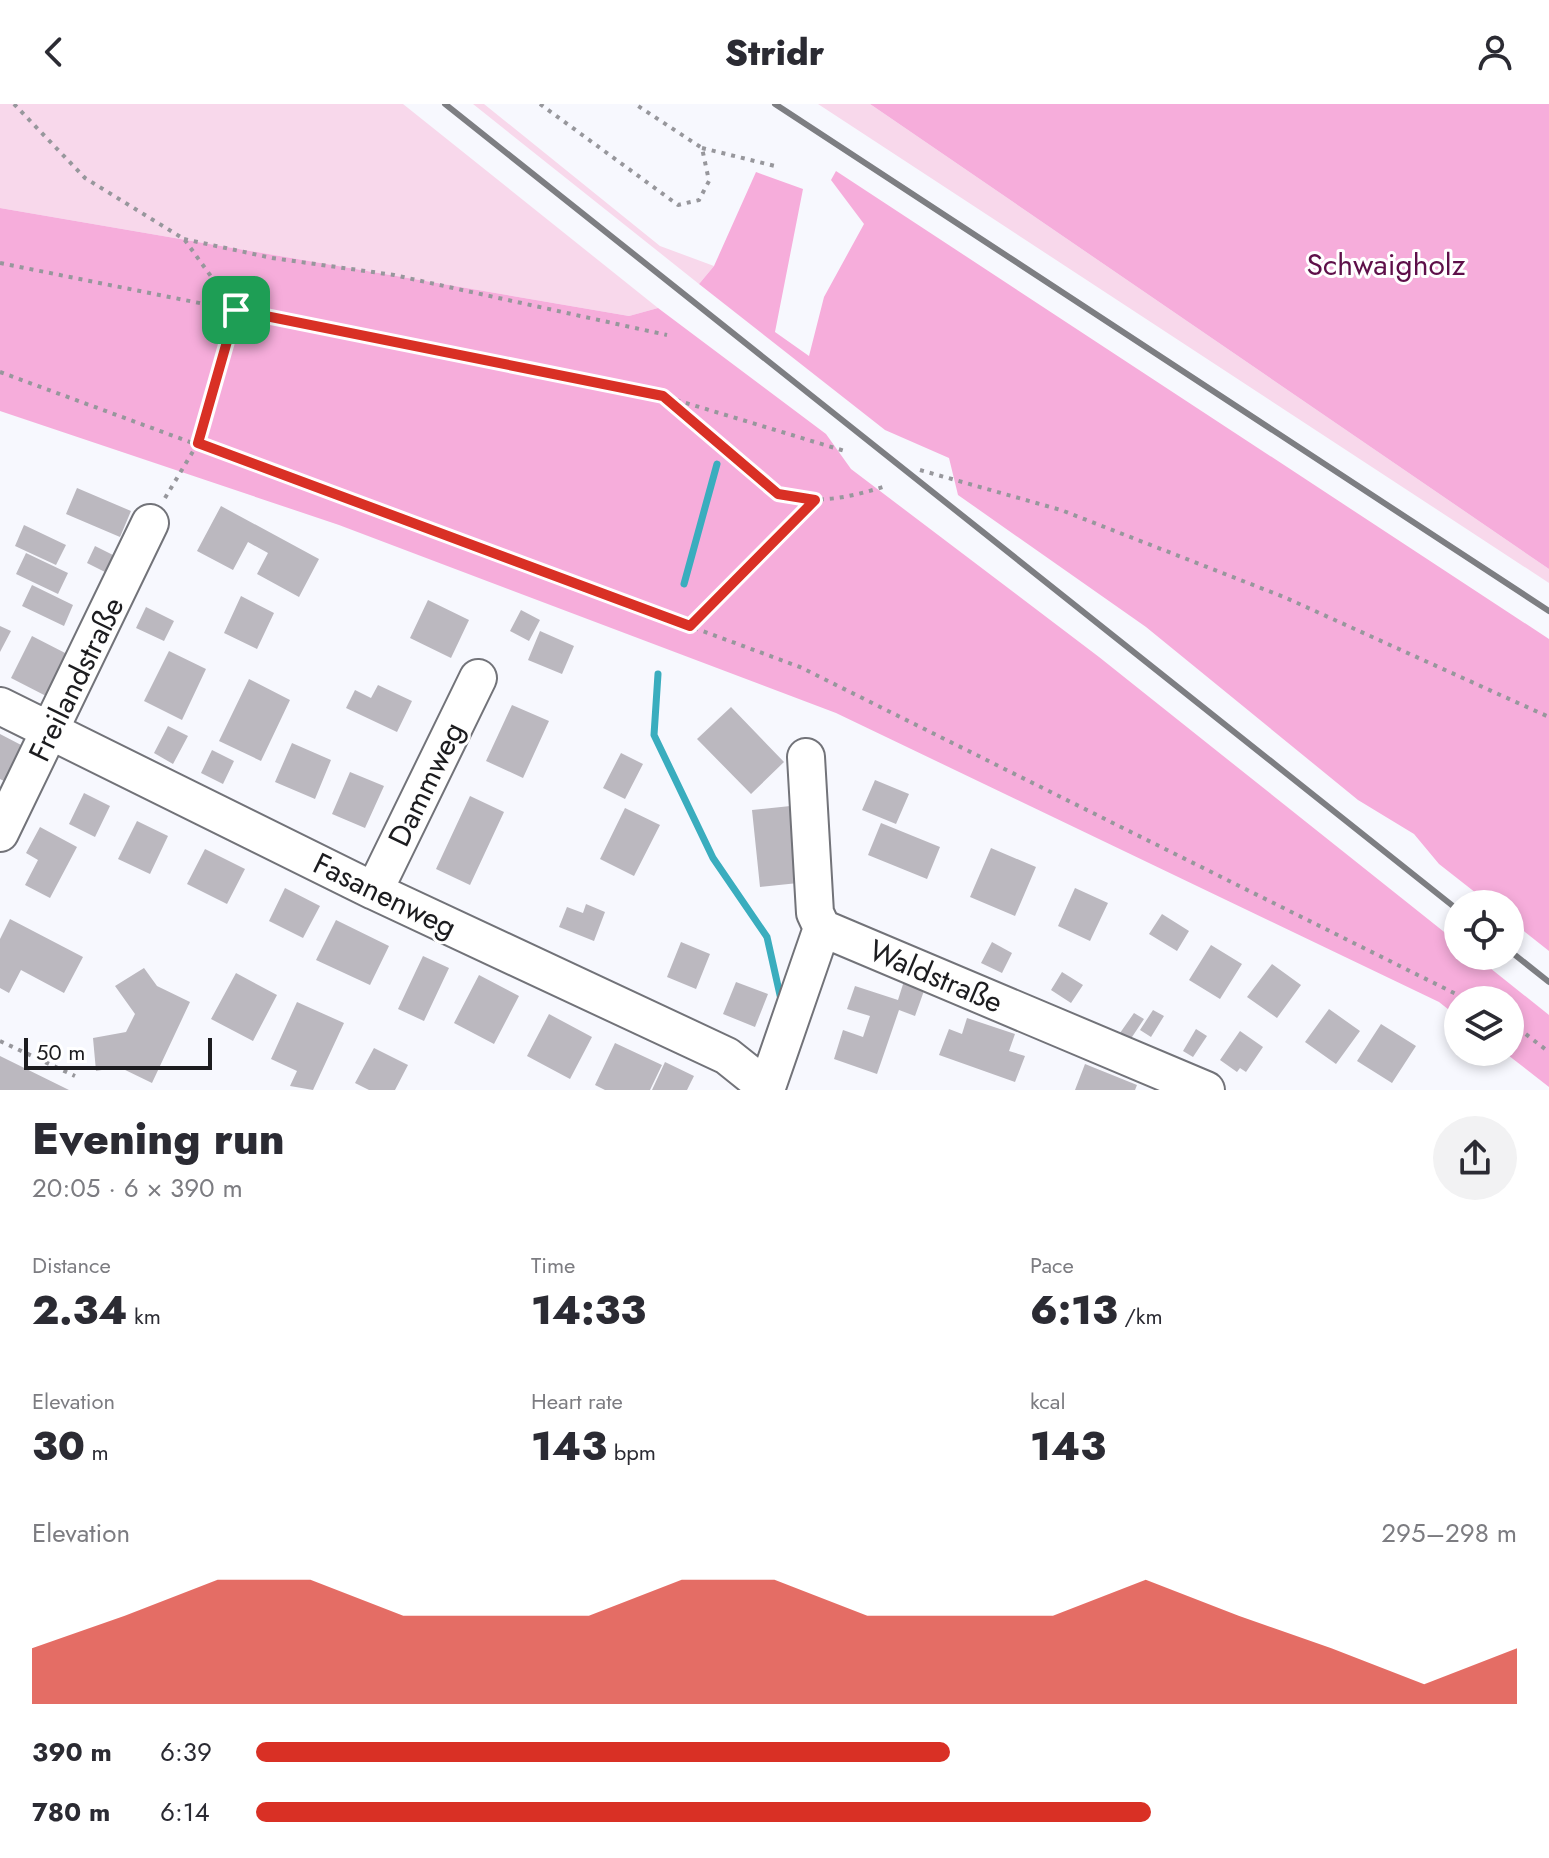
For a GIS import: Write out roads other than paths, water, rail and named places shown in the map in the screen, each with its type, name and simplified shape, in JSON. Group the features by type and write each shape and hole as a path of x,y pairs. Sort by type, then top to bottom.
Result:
{"street":[{"name":"Freilandstraße","path":"0,833 150,523"},
{"name":"Dammweg","path":"374,891 478,678"},
{"name":"Fasanenweg","path":"0,706 374,891 727,1056 766,1089"},
{"path":"766,1089 822,928 815,913 806,757"},
{"name":"Waldstraße","path":"822,928 1206,1090"}],"waterway":[{"path":"684,584 717,464"},
{"path":"658,674 654,735 713,858 767,937 782,1004"}],"railway":[{"path":"445,104 1444,899"},
{"path":"775,104 1549,611"},
{"path":"1524,962 1549,982"}],"park label":[{"name":"Schwaigholz","path":"1386,264"}]}
